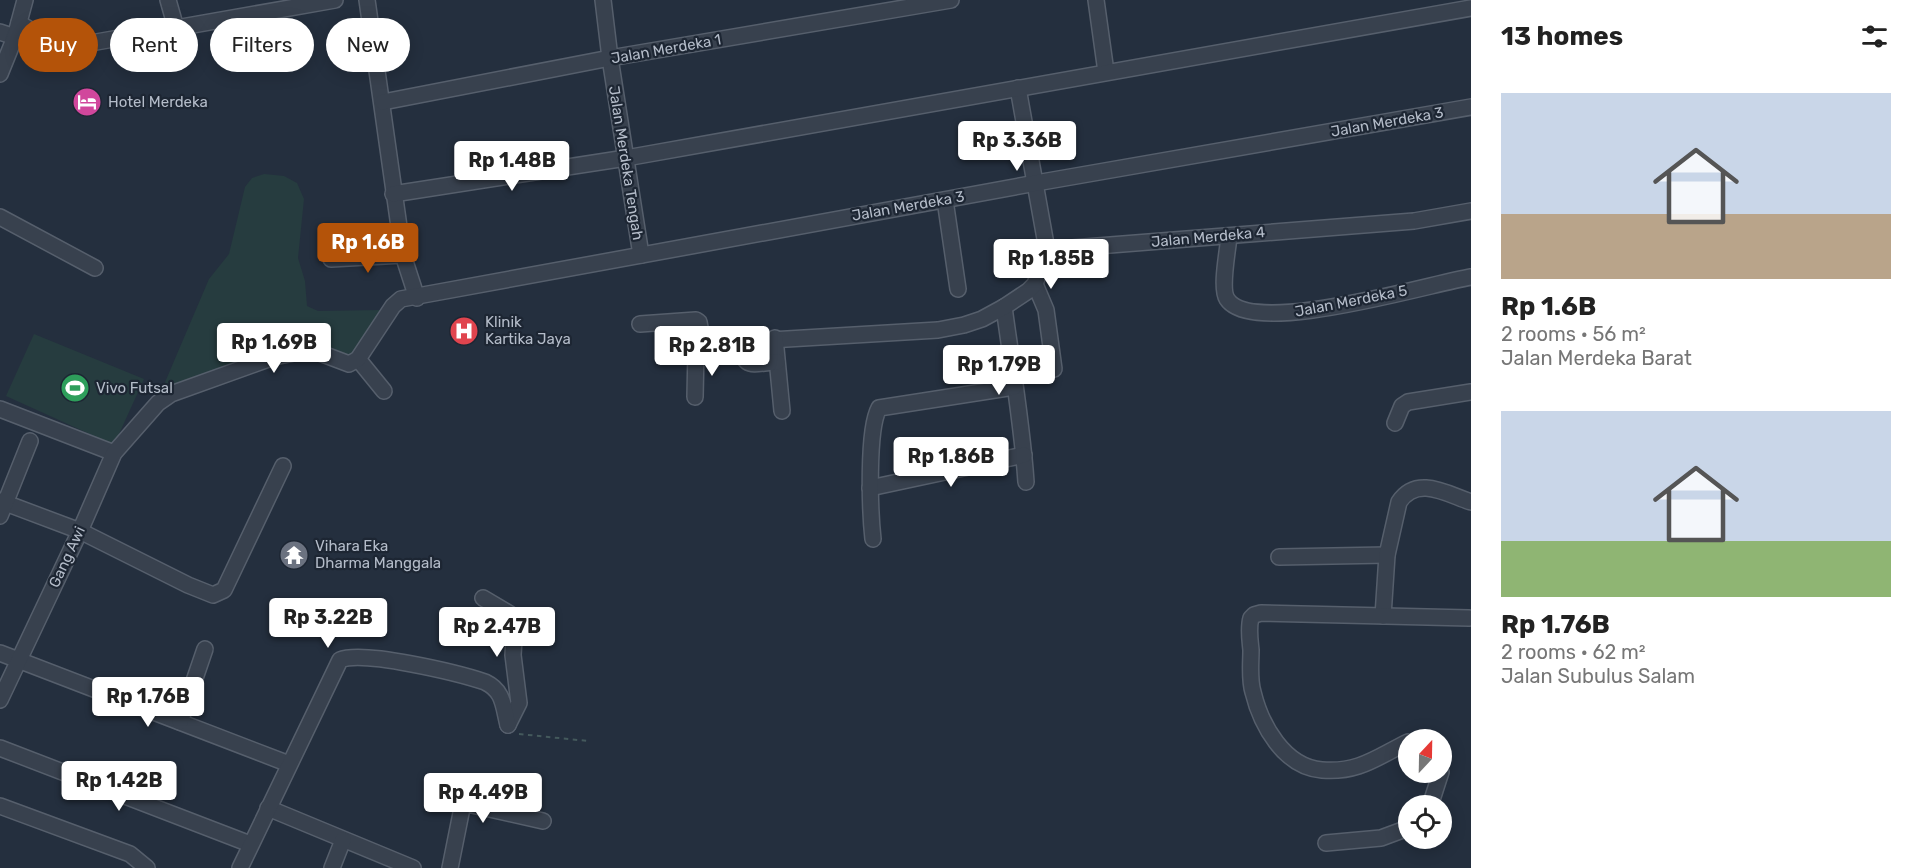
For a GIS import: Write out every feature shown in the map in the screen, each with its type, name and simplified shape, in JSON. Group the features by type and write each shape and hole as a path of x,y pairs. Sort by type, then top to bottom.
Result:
{"street":[{"path":"0,74 17,30 25,0"},
{"path":"168,0 173,18"},
{"path":"198,24 335,0"},
{"path":"368,0 403,255 417,298"},
{"name":"Jalan Merdeka Tengah","path":"603,0 641,255"},
{"name":"Jalan Merdeka 1","path":"383,102 610,58 951,0"},
{"path":"1096,0 1106,72"},
{"path":"393,194 626,158 1471,8"},
{"path":"0,32 17,30 62,45 110,40"},
{"path":"695,397 696,350 703,344 938,330 982,319 1004,307 1035,284 1047,250 1017,88"},
{"name":"Jalan Merdeka 3","path":"358,358 393,306 401,299 417,298 1036,183 1471,107"},
{"path":"945,200 958,289"},
{"name":"Jalan Merdeka 4","path":"1047,250 1414,221 1471,211"},
{"path":"0,217 95,268"},
{"name":"Jalan Merdeka 5","path":"1229,236 1224,291 1227,300 1244,311 1255,313 1290,313 1329,308 1471,277"},
{"path":"331,260 403,255"},
{"path":"1035,284 1046,310 1054,369"},
{"path":"1004,307 1021,423 1026,482"},
{"path":"640,324 696,320 699,322 703,344"},
{"path":"775,338 782,411"},
{"path":"740,341 741,356 745,361 777,362"},
{"name":"Gang Awi","path":"0,700 80,531 114,453 158,403 171,394 274,357 312,350 350,364 358,358"},
{"path":"358,358 384,390"},
{"path":"873,539 870,488 872,447 876,414 879,408 1014,387"},
{"path":"1395,423 1402,406 1408,402 1471,392"},
{"path":"0,408 114,453"},
{"path":"30,441 2,507 80,531 188,585 213,595 220,593 227,584 283,466"},
{"path":"870,488 1024,455"},
{"path":"1383,616 1387,555 1399,501 1409,490 1423,488 1471,502"},
{"path":"1279,557 1387,555"},
{"path":"483,598 510,614 514,623 513,655 519,703 508,725"},
{"path":"1398,747 1359,767 1330,771 1307,768 1295,762 1280,747 1264,720 1252,690 1250,622 1254,615 1261,613 1469,618"},
{"path":"180,722 205,649"},
{"path":"0,653 289,764"},
{"path":"240,868 340,660 364,657 464,675 485,682 500,692 508,725"},
{"path":"0,748 250,844"},
{"path":"450,868 464,803 543,821"},
{"path":"0,806 130,854 147,868"},
{"path":"268,808 404,866"},
{"path":"1326,843 1381,838 1398,832"},
{"path":"332,868 343,840"}],"path":[{"path":"508,725 519,734 588,741"}],"green space":[{"path":"264,174 284,176 297,183 304,199 298,258 305,281 307,306 318,311 383,310 355,352 349,357 313,346 160,394 209,279 229,254 245,187 252,178"},
{"name":"Vivo Futsal","path":"34,334 144,379 114,445 6,396"}],"place":[{"name":"Hotel Merdeka","path":"87,102"},
{"name":"Klinik Kartika Jaya","path":"464,331"},
{"name":"Vivo Futsal","path":"75,388"},
{"name":"Vihara Eka Dharma Manggala","path":"294,555"}]}
